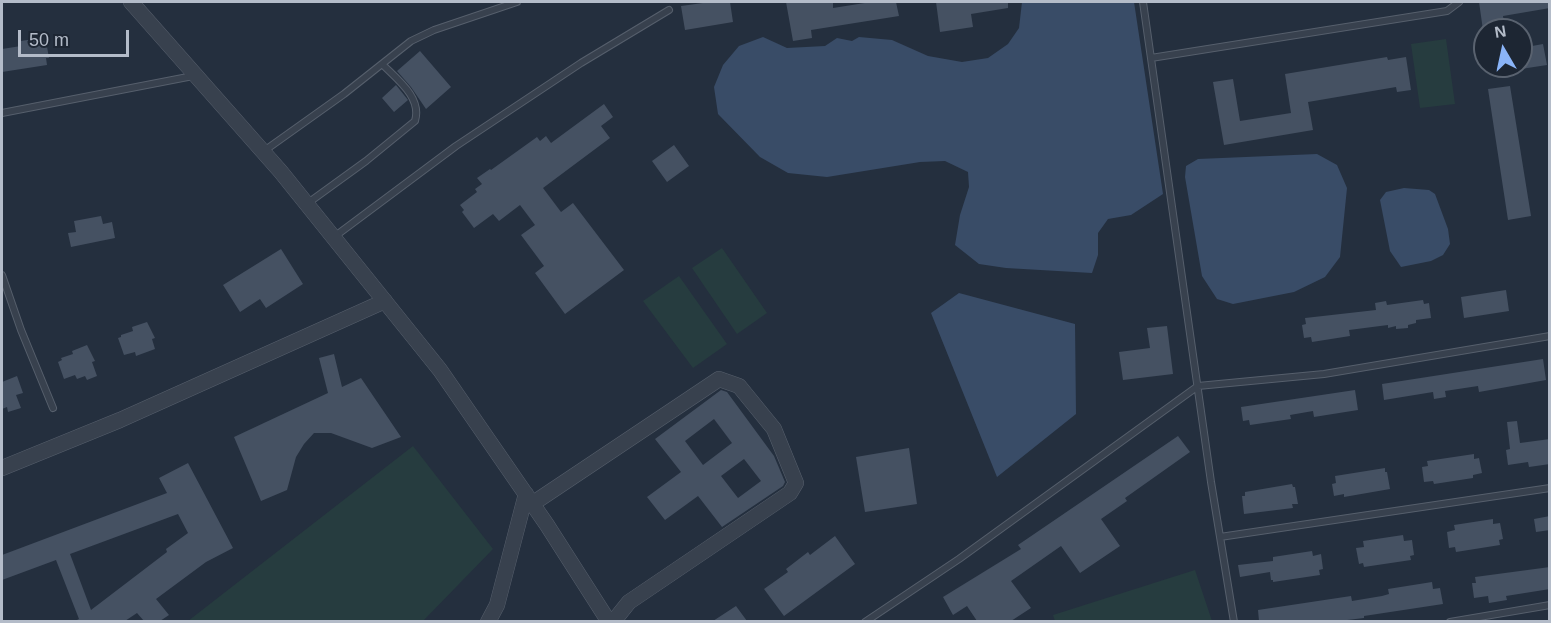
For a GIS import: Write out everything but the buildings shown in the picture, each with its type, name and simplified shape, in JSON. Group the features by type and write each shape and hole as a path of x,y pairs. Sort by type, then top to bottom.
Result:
{"street":[{"path":"131,2 263,151 440,370 529,499 611,621 629,602 790,493 796,483 774,429 739,386 719,379 529,499 497,605 488,621"},
{"path":"2,468 120,420 385,301"}],"lane":[{"path":"263,151 383,65 411,41 434,30 517,2"},
{"path":"1143,2 1234,621"},
{"path":"1151,58 1436,13 1447,11 1459,2"},
{"path":"334,237 456,146 581,63 669,10"},
{"path":"307,204 415,121 418,113 411,96 383,65"},
{"path":"2,113 196,76"},
{"path":"2,275 21,330 53,408"},
{"path":"865,621 959,559 1198,386 1324,374 1550,336"},
{"path":"1220,537 1550,488"},
{"path":"1450,621 1550,605"}],"green space":[{"path":"1446,39 1455,104 1420,108 1411,44"},
{"path":"722,248 767,313 737,334 692,268"},
{"path":"679,276 727,344 693,368 643,301"},
{"path":"413,446 493,549 423,621 188,621"},
{"path":"1195,570 1212,621 1055,621 1053,615"}],"water":[{"path":"1022,2 1134,2 1163,194 1131,215 1108,219 1098,233 1098,255 1092,273 1006,268 979,264 955,245 960,215 969,187 968,172 945,161 920,162 827,177 788,173 760,157 718,114 714,87 723,65 739,46 763,37 787,48 825,46 837,38 852,41 859,37 892,40 928,56 962,62 988,58 1008,44 1019,28"},
{"path":"1317,154 1337,165 1347,188 1340,257 1325,277 1294,292 1233,304 1217,299 1202,276 1185,177 1186,166 1198,159"},
{"path":"1404,188 1429,190 1435,194 1448,229 1450,244 1443,255 1431,261 1401,267 1390,251 1380,200 1386,192"},
{"path":"959,293 1075,324 1076,414 997,477 931,313"}]}
